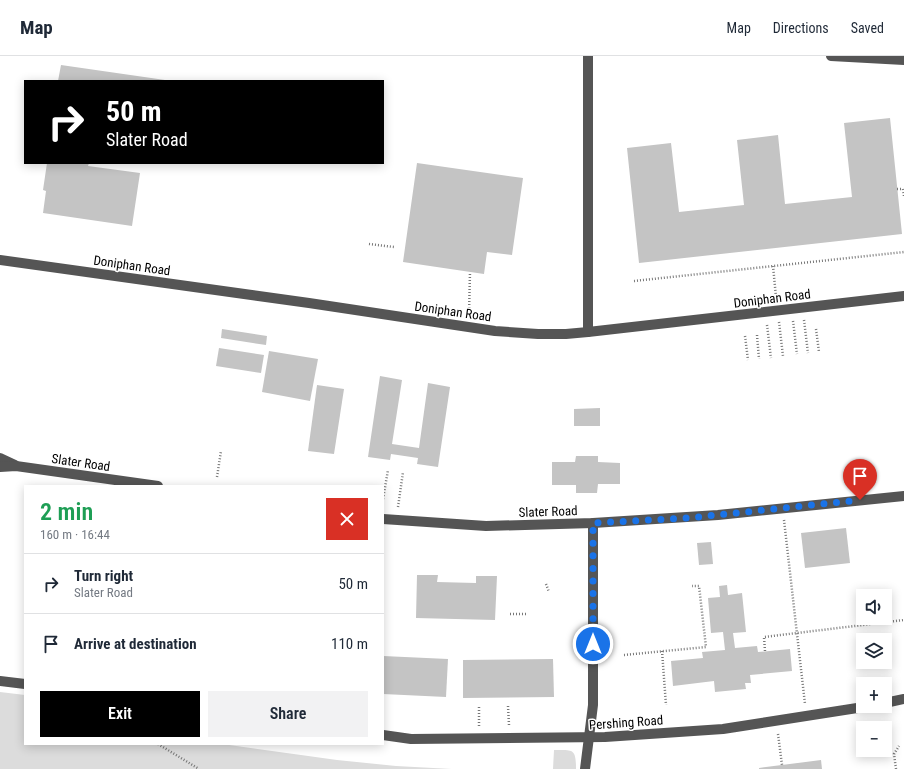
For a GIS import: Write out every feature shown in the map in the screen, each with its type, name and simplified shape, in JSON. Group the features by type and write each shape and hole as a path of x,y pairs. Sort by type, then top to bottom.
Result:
{"street":[{"path":"588,56 588,332"},
{"path":"831,56 904,60"},
{"name":"Doniphan Road","path":"0,260 160,281 495,331 538,334 588,332 904,296"},
{"path":"0,458 16,466"},
{"name":"Slater Road","path":"0,467 16,466 143,485"},
{"name":"Slater Road","path":"384,519 486,526 593,523 688,518 904,496"},
{"path":"585,769 593,702 593,523"},
{"path":"0,681 24,684"},
{"path":"892,702 904,699"},
{"name":"Pershing Road","path":"384,735 411,739 588,738 723,729 856,708"}],"path":[{"path":"897,190 903,189 904,196"},
{"path":"369,244 394,247"},
{"path":"634,281 904,252"},
{"path":"469,327 470,272"},
{"path":"802,308 808,353"},
{"path":"791,309 797,354"},
{"path":"765,312 771,358"},
{"path":"816,329 819,352"},
{"path":"757,335 759,359"},
{"path":"745,336 748,360"},
{"path":"217,477 221,450"},
{"path":"384,493 388,470"},
{"path":"396,521 403,472"},
{"path":"782,508 806,716"},
{"path":"546,584 549,592"},
{"path":"624,655 706,646 699,586 692,586"},
{"path":"510,614 528,614"},
{"path":"765,651 764,637 904,620"},
{"path":"662,651 666,705"},
{"path":"508,706 509,738"},
{"path":"479,707 479,739"},
{"path":"776,721 782,765"},
{"path":"160,745 199,769"},
{"path":"896,769 894,754 899,746"}],"shaded area":[{"path":"0,692 24,695 24,745 229,745 337,760 396,766 452,769 0,769"},
{"path":"554,750 569,750 572,752 575,757 576,769 553,769"}],"building":[{"path":"61,65 165,80 58,80"},
{"path":"890,118 902,234 639,263 627,148 671,143 679,212 744,205 737,140 778,135 785,204 852,197 844,123"},
{"path":"417,163 523,178 512,255 487,252 484,274 403,262"},
{"path":"47,164 89,164 88,166 140,173 132,226 43,213 46,191 43,190"},
{"path":"222,329 267,336 266,345 221,338"},
{"path":"219,348 264,355 261,373 216,366"},
{"path":"269,351 318,359 310,401 262,392"},
{"path":"380,376 402,380 392,444 419,448 428,383 450,387 438,467 417,464 418,458 391,454 390,460 368,457"},
{"path":"317,385 344,389 334,454 308,451"},
{"path":"600,408 600,426 574,426 574,409"},
{"path":"576,456 598,456 598,462 620,463 620,484 598,484 597,493 576,493 576,485 552,485 552,462 575,462"},
{"path":"846,528 850,563 805,568 801,533"},
{"path":"711,542 713,564 699,565 697,543"},
{"path":"417,575 438,575 437,582 476,583 476,576 497,576 495,620 416,618"},
{"path":"727,585 728,595 742,593 746,632 733,633 735,648 757,646 758,652 790,649 792,671 750,675 751,683 745,683 746,689 715,692 714,681 673,686 671,661 703,658 702,652 725,650 723,632 711,633 708,598 720,597 719,586"},
{"path":"384,656 448,659 446,697 384,694"},
{"path":"553,659 554,697 463,698 463,660"},
{"path":"821,760 822,769 759,769 759,768"}],"route":[{"path":"593,644 593,523 688,518 860,500"}]}
